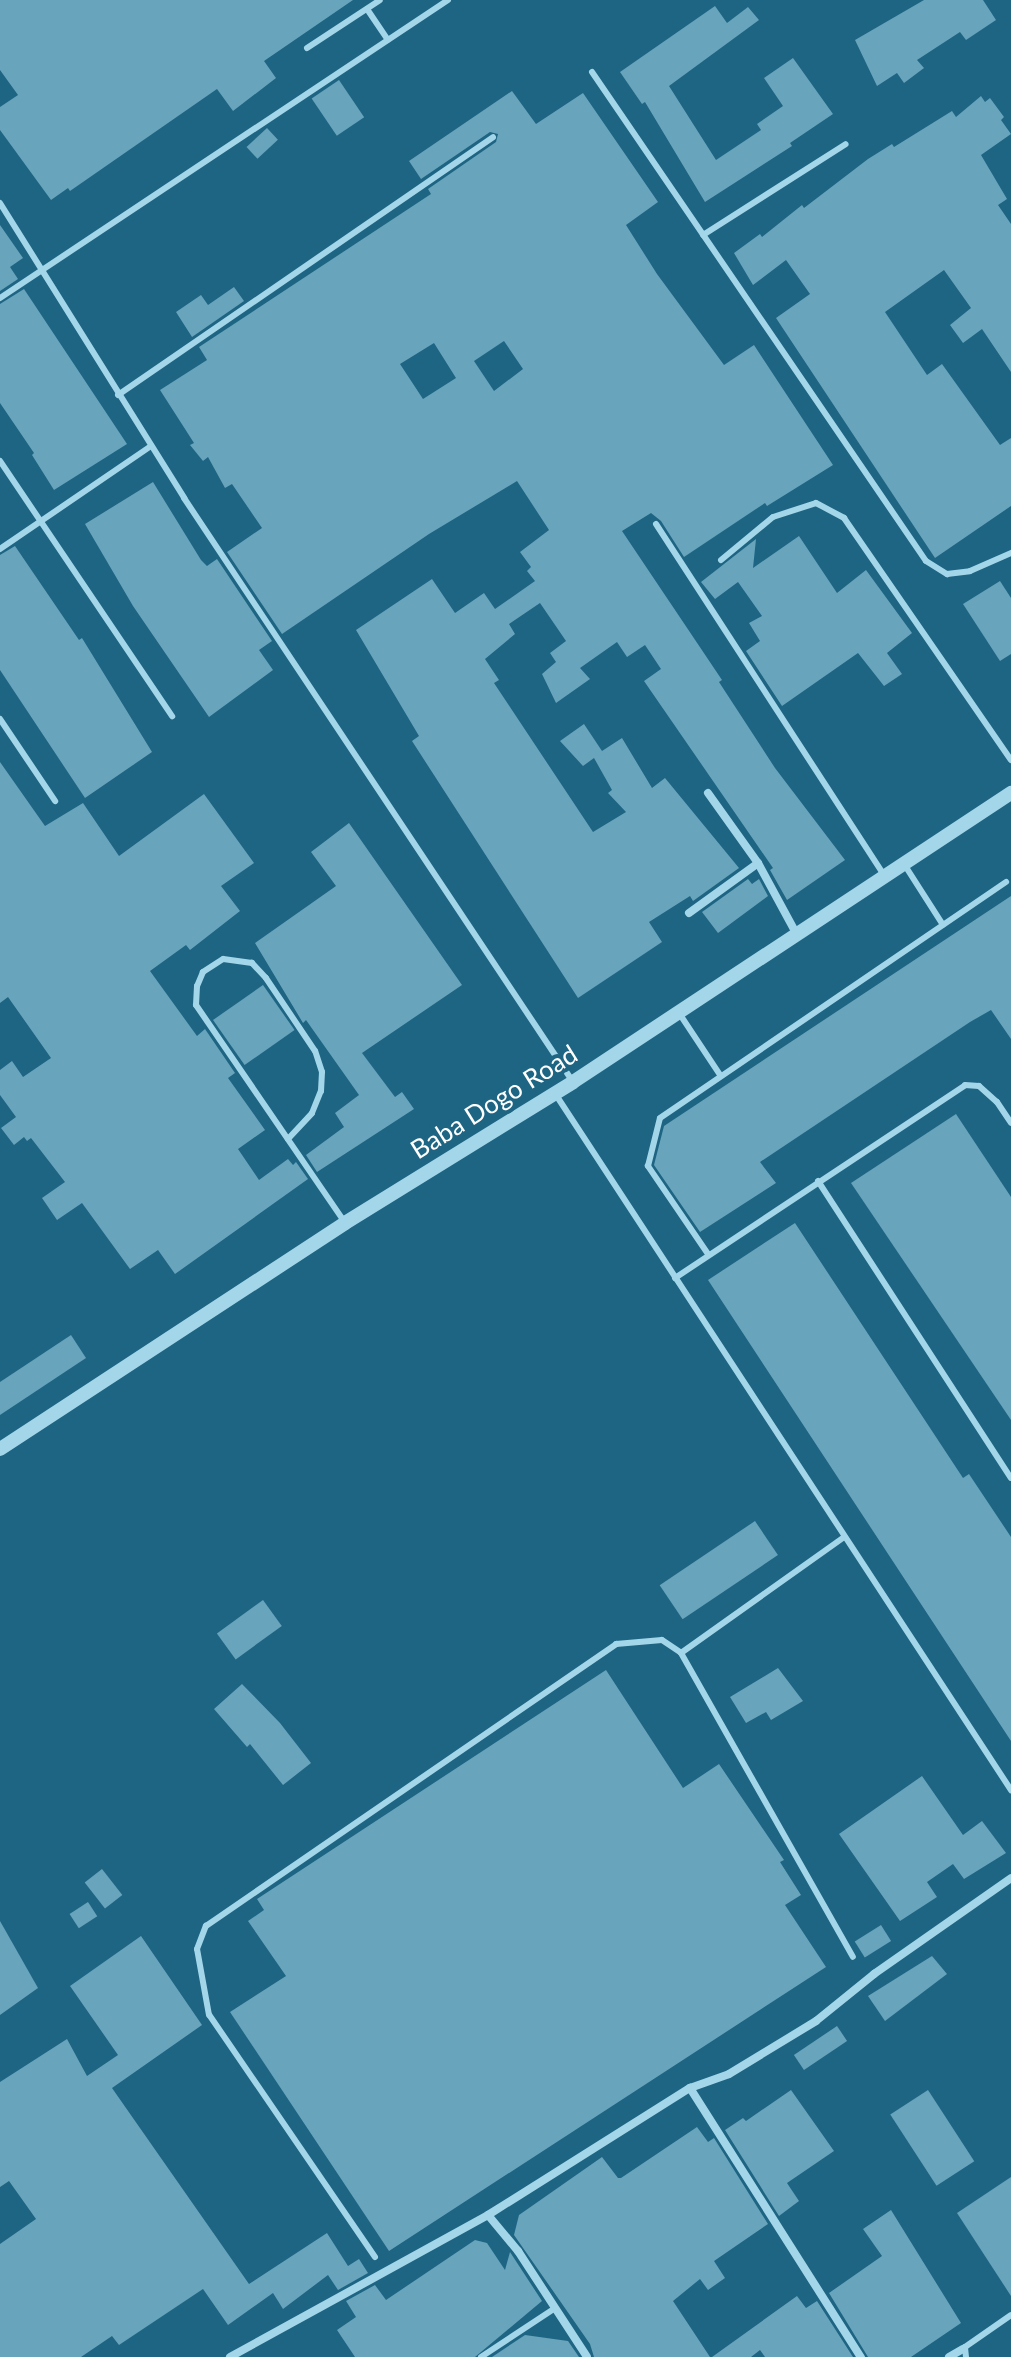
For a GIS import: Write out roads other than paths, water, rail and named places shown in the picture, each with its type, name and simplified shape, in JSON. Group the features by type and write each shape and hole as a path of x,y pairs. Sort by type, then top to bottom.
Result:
{"street":[{"path":"708,793 758,863 796,933"},
{"name":"Baba Dogo Road","path":"0,1449 345,1223 573,1082 1011,793"},
{"path":"689,913 758,863"},
{"path":"230,2357 488,2215 690,2088 729,2074 816,2021 874,1974 1011,1878"},
{"path":"690,2088 861,2357"},
{"path":"488,2215 518,2251 587,2357"},
{"path":"949,2357 964,2353"}],"lane":[{"path":"307,48 380,0"},
{"path":"0,298 448,0"},
{"path":"367,9 388,40"},
{"path":"592,72 926,561 947,574 970,571 1011,553"},
{"path":"118,395 493,137"},
{"path":"703,235 846,144"},
{"path":"0,203 151,446 573,1082"},
{"path":"0,549 151,446"},
{"path":"0,461 172,716"},
{"path":"721,560 773,517 816,503 844,518 1011,760"},
{"path":"656,524 884,875"},
{"path":"0,719 55,801"},
{"path":"904,863 943,925"},
{"path":"708,1254 648,1166 660,1118 1006,882"},
{"path":"288,1139 312,1113 321,1091 322,1072 315,1051 266,978 252,963 223,959 203,972 197,986 196,1005 345,1223"},
{"path":"679,1013 720,1075"},
{"path":"675,1278 965,1085 979,1086 997,1102 1011,1123"},
{"path":"554,1092 1011,1790"},
{"path":"818,1181 1011,1478"},
{"path":"681,1653 844,1537"},
{"path":"375,2257 209,2015 197,1949 206,1926 616,1644 662,1640 681,1653 853,1957"},
{"path":"481,2357 555,2308"},
{"path":"964,2353 1011,2315"}]}
